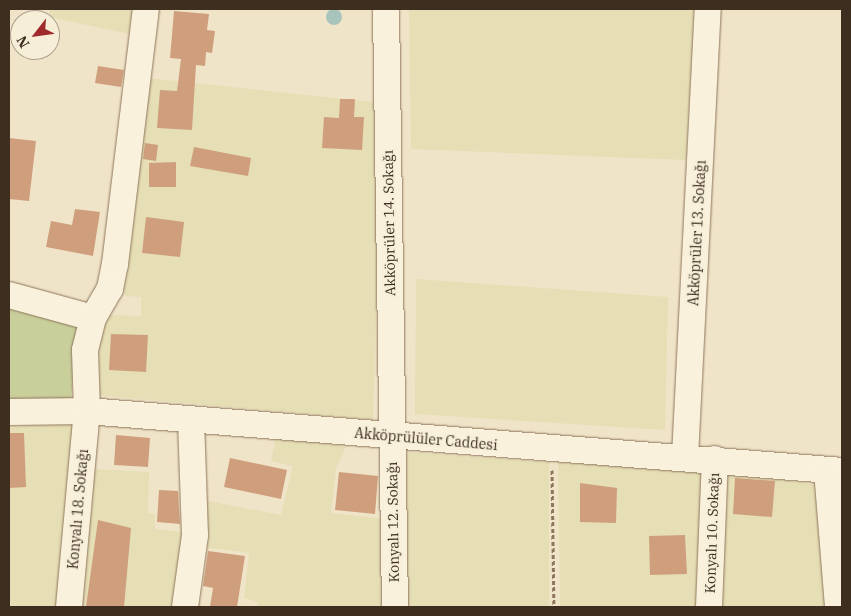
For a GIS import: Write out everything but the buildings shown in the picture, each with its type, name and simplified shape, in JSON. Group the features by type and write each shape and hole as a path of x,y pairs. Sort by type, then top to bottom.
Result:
{"street":[{"name":"Konyalı 18. Sokağı","path":"69,607 87,411 85,350 93,318 110,289 115,264 146,9"},
{"name":"Akköprüler 14. Sokağı","path":"386,9 392,437"},
{"name":"Akköprüler 13. Sokağı","path":"685,457 708,9"},
{"path":"9,295 93,318"},
{"name":"Akköprülüler Caddesi","path":"9,412 87,411 552,450 715,459 834,470"},
{"path":"185,607 196,535 191,420"},
{"name":"Konyalı 12. Sokağı","path":"392,437 395,607"},
{"name":"Konyalı 10. Sokağı","path":"709,607 715,459"},
{"path":"834,470 838,607"}],"path":[{"path":"552,450 554,607"}],"shaded area":[{"path":"134,9 130,34 60,19 60,10 50,10"},
{"path":"409,9 695,9 686,160 411,149"},
{"path":"147,78 382,103 373,420 96,395 93,353 100,320 111,315 141,316 141,297 126,296 121,288"},
{"path":"416,279 668,297 665,430 415,414"},
{"path":"78,423 59,607 9,607 9,426"},
{"path":"276,437 346,445 336,469 331,513 384,519 386,607 257,607 258,602 244,598 249,553 204,547 203,500 281,515 293,466 271,461"},
{"path":"405,452 549,462 549,607 406,607"},
{"path":"558,459 705,466 700,607 560,607"},
{"path":"94,469 149,472 148,513 155,514 155,529 188,533 177,607 78,607"},
{"path":"722,470 818,485 828,607 717,607"}],"green space":[{"path":"9,308 77,327 71,400 9,401"}],"water":[{"path":"334,9 340,11 342,17 340,23 334,25 328,23 326,17 328,11"}]}
